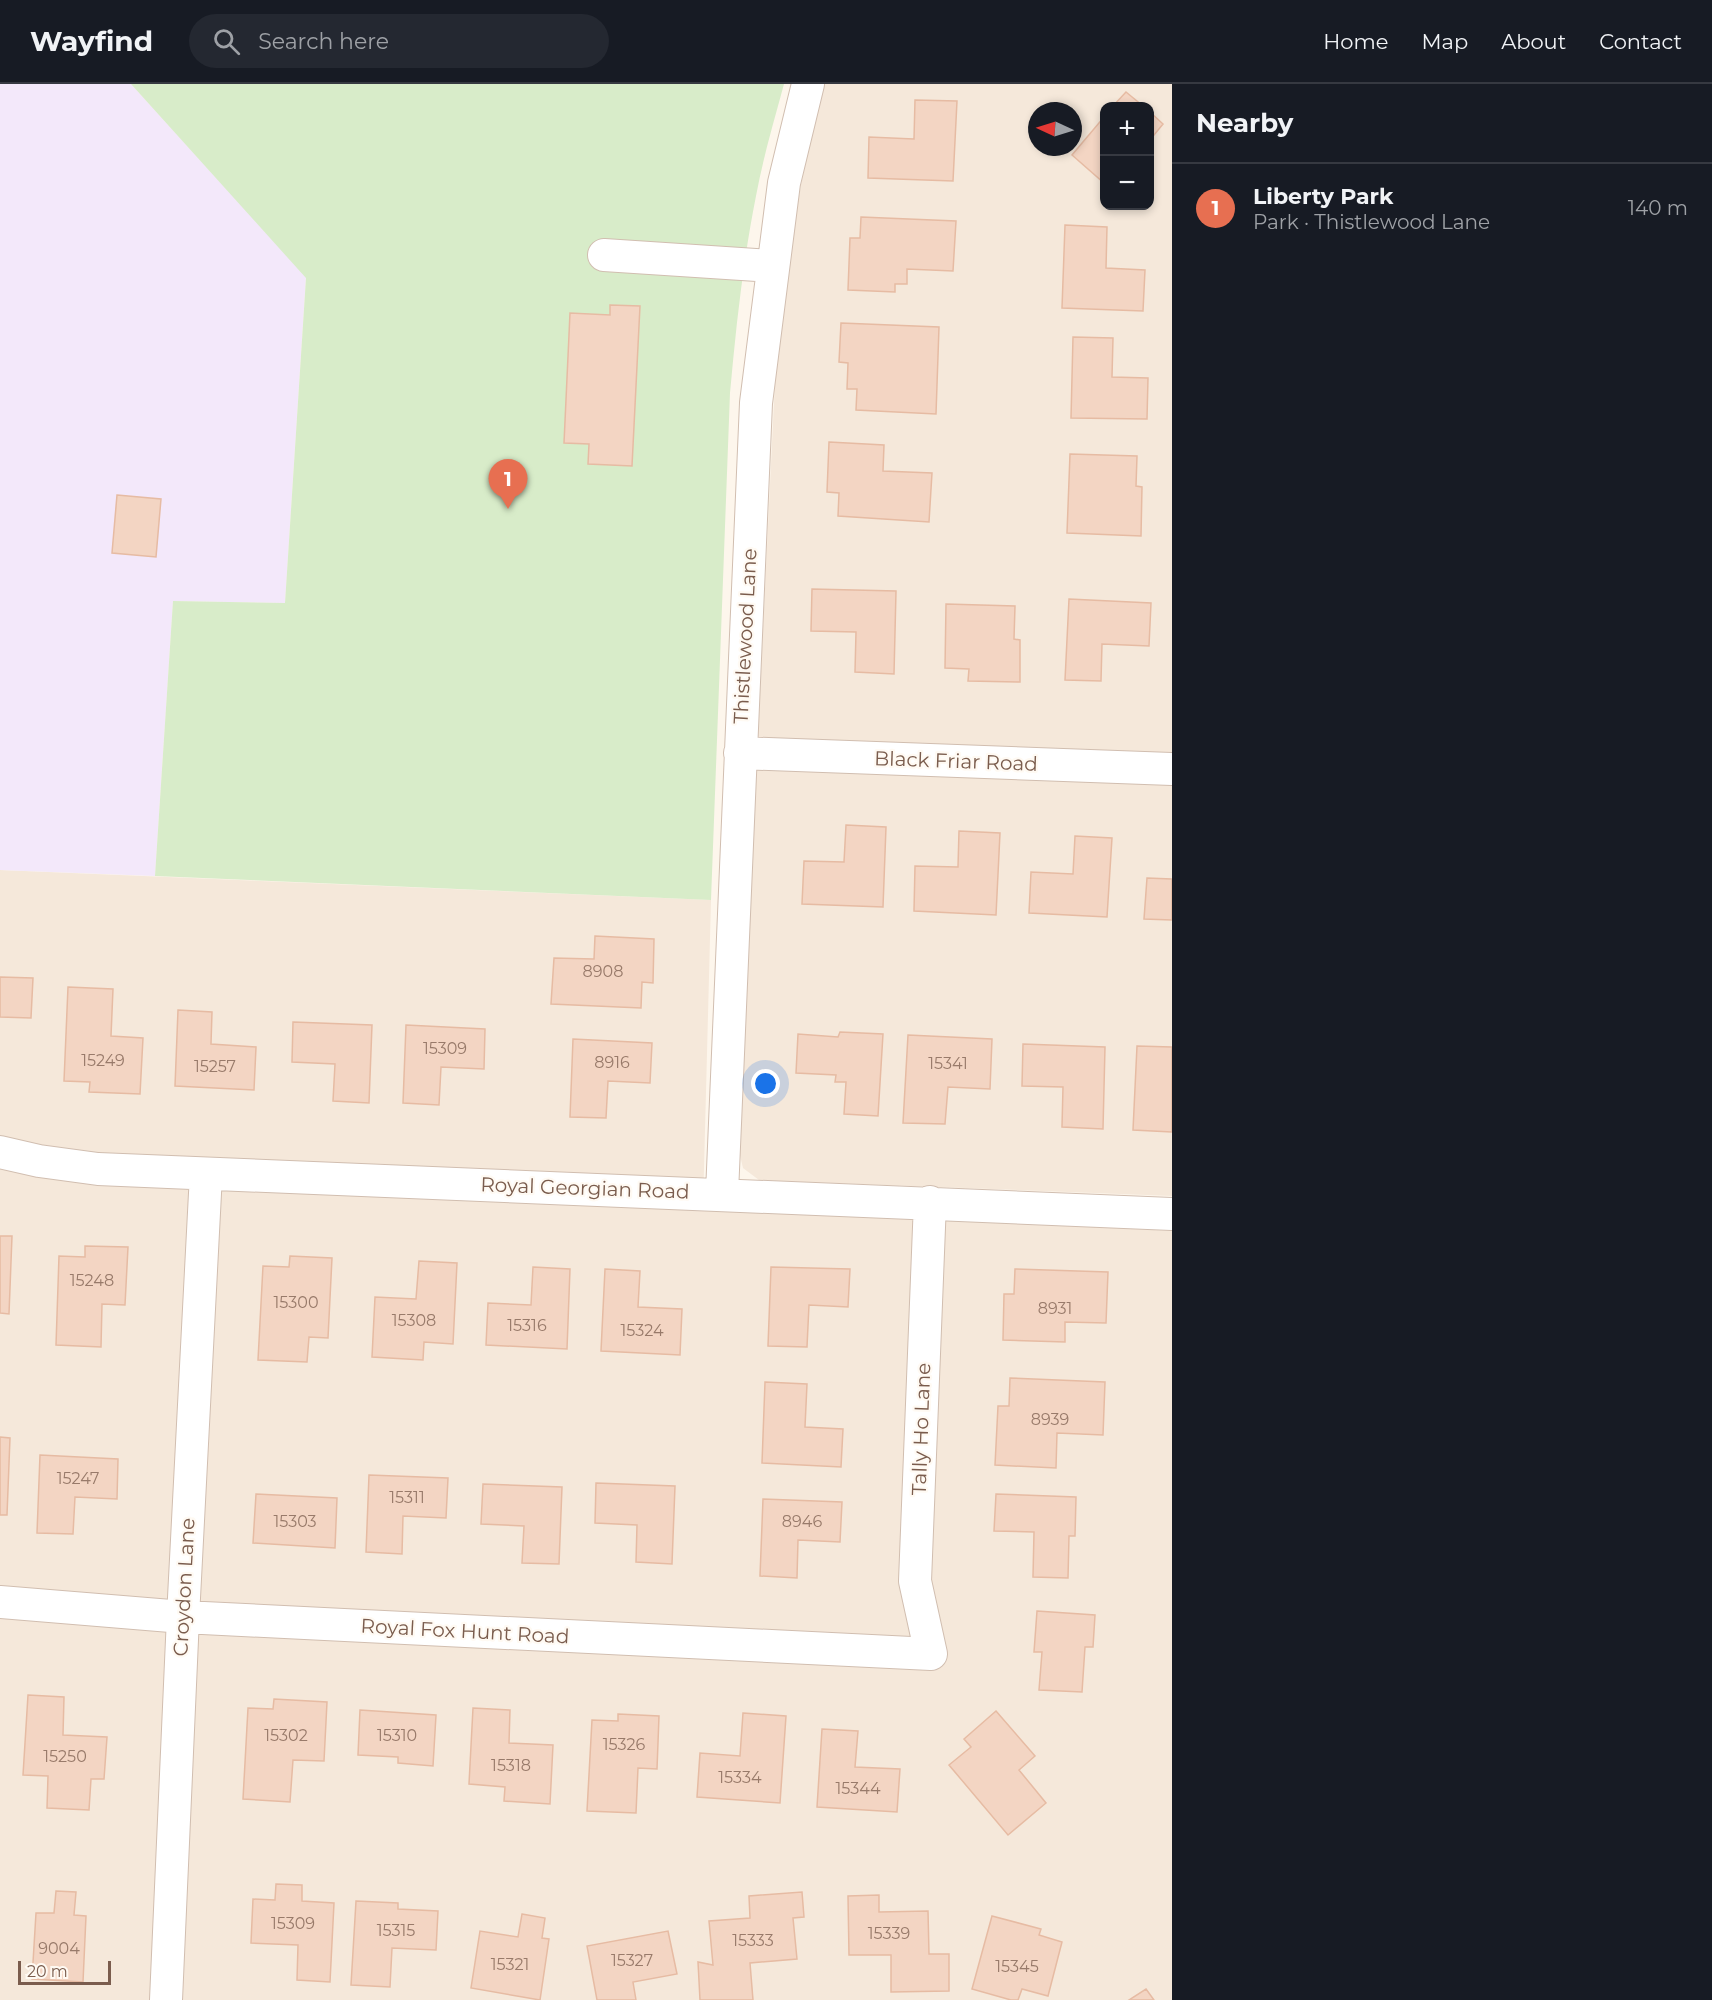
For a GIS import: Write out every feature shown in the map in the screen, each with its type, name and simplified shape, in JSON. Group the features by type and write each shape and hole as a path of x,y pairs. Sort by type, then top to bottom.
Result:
{"street":[{"name":"Thistlewood Lane","path":"722,1193 756,403 784,183 808,84"},
{"path":"604,255 773,266"},
{"name":"Black Friar Road","path":"740,753 1172,770"},
{"name":"Royal Georgian Road","path":"0,1152 39,1161 98,1168 206,1174 722,1193 1172,1214"},
{"name":"Croydon Lane","path":"166,2000 206,1174"},
{"name":"Tally Ho Lane","path":"930,1202 915,1581 931,1654"},
{"name":"Royal Fox Hunt Road","path":"0,1602 183,1617 931,1654"}],"shaded area":[{"path":"0,84 131,84 306,277 285,603 173,601 155,876 0,870"},
{"path":"825,84 1172,84 1172,1196 759,1180 743,1168 738,1147 776,361 792,232 808,149"},
{"path":"0,870 711,900 703,1207 1172,1231 1172,2000 0,2000"}],"green space":[{"path":"131,84 784,84 751,220 740,294 730,393 711,900 155,876 173,601 285,603 306,278"}],"building":[{"path":"1126,92 1138,102 1117,102"},
{"path":"915,100 957,101 953,181 868,178 869,137 914,139"},
{"path":"1154,116 1163,124 1154,135"},
{"path":"1100,122 1100,180 1073,156 1082,156 1082,143"},
{"path":"861,217 956,221 953,271 907,269 907,284 895,284 895,292 848,290 850,238 860,238"},
{"path":"1065,225 1107,227 1106,268 1145,270 1143,311 1062,308"},
{"path":"610,305 640,306 632,466 588,464 589,444 564,443 570,313 610,315"},
{"path":"841,323 939,327 936,414 856,410 857,389 847,389 848,363 839,362"},
{"path":"1073,337 1113,338 1112,377 1148,378 1147,419 1071,418"},
{"path":"829,442 884,445 883,471 932,473 929,522 838,516 839,493 827,492"},
{"path":"1070,454 1137,456 1136,486 1142,487 1141,536 1067,533"},
{"path":"117,495 161,499 156,557 112,553"},
{"path":"812,589 896,591 894,674 855,672 856,632 811,631"},
{"path":"1069,599 1151,603 1149,646 1102,644 1101,681 1065,680"},
{"path":"946,604 1015,606 1014,639 1020,640 1020,682 968,681 969,669 945,668"},
{"path":"846,825 886,827 883,907 802,904 804,861 844,862"},
{"path":"959,831 1000,833 996,915 914,911 915,866 958,867"},
{"path":"1075,836 1112,838 1107,917 1029,913 1031,872 1073,874"},
{"path":"1147,878 1172,879 1172,920 1144,919"},
{"path":"595,936 654,939 653,983 642,982 641,1008 551,1004 554,958 594,959"},
{"path":"0,977 33,978 31,1018 0,1017"},
{"path":"68,987 113,989 111,1036 143,1038 140,1094 89,1092 90,1082 64,1081"},
{"path":"178,1010 212,1012 211,1044 256,1047 254,1090 175,1086"},
{"path":"293,1022 372,1025 369,1103 333,1101 335,1064 292,1062"},
{"path":"406,1025 485,1029 484,1069 441,1067 439,1105 403,1103"},
{"path":"840,1032 883,1034 878,1116 844,1114 846,1082 835,1082 836,1075 796,1073 798,1034 838,1037"},
{"path":"908,1035 992,1039 990,1089 948,1087 945,1124 903,1123"},
{"path":"573,1039 652,1043 650,1083 608,1081 606,1118 570,1117"},
{"path":"1023,1044 1105,1047 1103,1129 1062,1127 1063,1087 1022,1086"},
{"path":"1137,1046 1172,1047 1172,1132 1133,1130"},
{"path":"0,1236 12,1236 9,1314 0,1313"},
{"path":"85,1246 128,1247 125,1305 102,1304 101,1347 56,1345 59,1256 85,1257"},
{"path":"290,1256 332,1258 328,1338 309,1337 307,1362 258,1360 263,1266 289,1267"},
{"path":"419,1261 457,1263 453,1344 424,1342 423,1360 372,1357 375,1297 416,1299"},
{"path":"533,1267 570,1269 567,1349 486,1345 488,1303 531,1305"},
{"path":"771,1267 850,1269 848,1307 809,1305 807,1347 768,1346"},
{"path":"605,1269 640,1271 638,1307 682,1309 680,1355 601,1351"},
{"path":"1015,1269 1108,1272 1106,1323 1065,1322 1065,1342 1003,1340 1004,1294 1014,1294"},
{"path":"1010,1378 1105,1382 1103,1435 1057,1433 1056,1468 995,1465 998,1406 1009,1406"},
{"path":"765,1382 807,1384 805,1427 843,1429 841,1467 762,1463"},
{"path":"0,1437 10,1438 7,1515 0,1515"},
{"path":"40,1455 118,1459 117,1499 75,1497 73,1534 37,1533"},
{"path":"369,1475 448,1478 446,1518 403,1516 402,1554 366,1552"},
{"path":"596,1483 675,1486 672,1564 636,1562 637,1525 595,1523"},
{"path":"483,1484 562,1487 559,1564 522,1563 524,1526 481,1524"},
{"path":"256,1494 337,1498 335,1548 253,1543"},
{"path":"996,1494 1076,1497 1075,1536 1069,1536 1068,1578 1033,1577 1034,1532 994,1531"},
{"path":"763,1499 842,1502 840,1542 798,1540 797,1578 760,1576"},
{"path":"1037,1611 1095,1615 1093,1647 1085,1647 1082,1692 1039,1690 1042,1652 1034,1652"},
{"path":"28,1695 64,1697 63,1735 107,1737 104,1779 91,1779 89,1810 47,1808 48,1776 23,1775"},
{"path":"274,1699 327,1702 324,1761 293,1760 290,1802 243,1799 248,1708 273,1709"},
{"path":"473,1708 510,1710 509,1743 553,1745 550,1804 504,1801 505,1787 469,1784"},
{"path":"360,1710 436,1715 433,1766 398,1763 398,1757 358,1755"},
{"path":"996,1711 1035,1756 1019,1770 1046,1803 1008,1835 949,1765 971,1747 964,1739"},
{"path":"743,1713 786,1716 780,1803 697,1797 700,1753 740,1756"},
{"path":"618,1714 659,1716 657,1769 638,1768 636,1813 587,1811 592,1720 618,1721"},
{"path":"822,1729 858,1731 855,1767 900,1769 897,1812 817,1807"},
{"path":"276,1884 302,1885 302,1901 334,1903 330,1982 297,1980 298,1945 251,1943 253,1899 275,1900"},
{"path":"56,1891 76,1892 74,1915 86,1916 83,1982 32,1979 36,1913 54,1913"},
{"path":"802,1892 804,1917 793,1918 797,1959 750,1963 753,2000 700,2000 698,1962 713,1965 709,1921 750,1918 749,1896"},
{"path":"879,1895 879,1912 928,1911 929,1954 949,1954 949,1991 891,1992 891,1955 849,1955 848,1896"},
{"path":"356,1901 398,1903 398,1909 438,1911 436,1950 392,1948 390,1987 351,1985"},
{"path":"522,1914 545,1918 542,1938 549,1939 540,2000 471,1988 480,1931 518,1937"},
{"path":"992,1916 1041,1929 1039,1935 1062,1942 1048,1996 1022,1989 1018,2000 1011,2000 972,1989"},
{"path":"668,1931 677,1974 633,1982 636,2000 597,2000 587,1946"},
{"path":"1146,1989 1154,2000 1129,2000"}],"place":[{"name":"Liberty Park","path":"508,509"}]}
